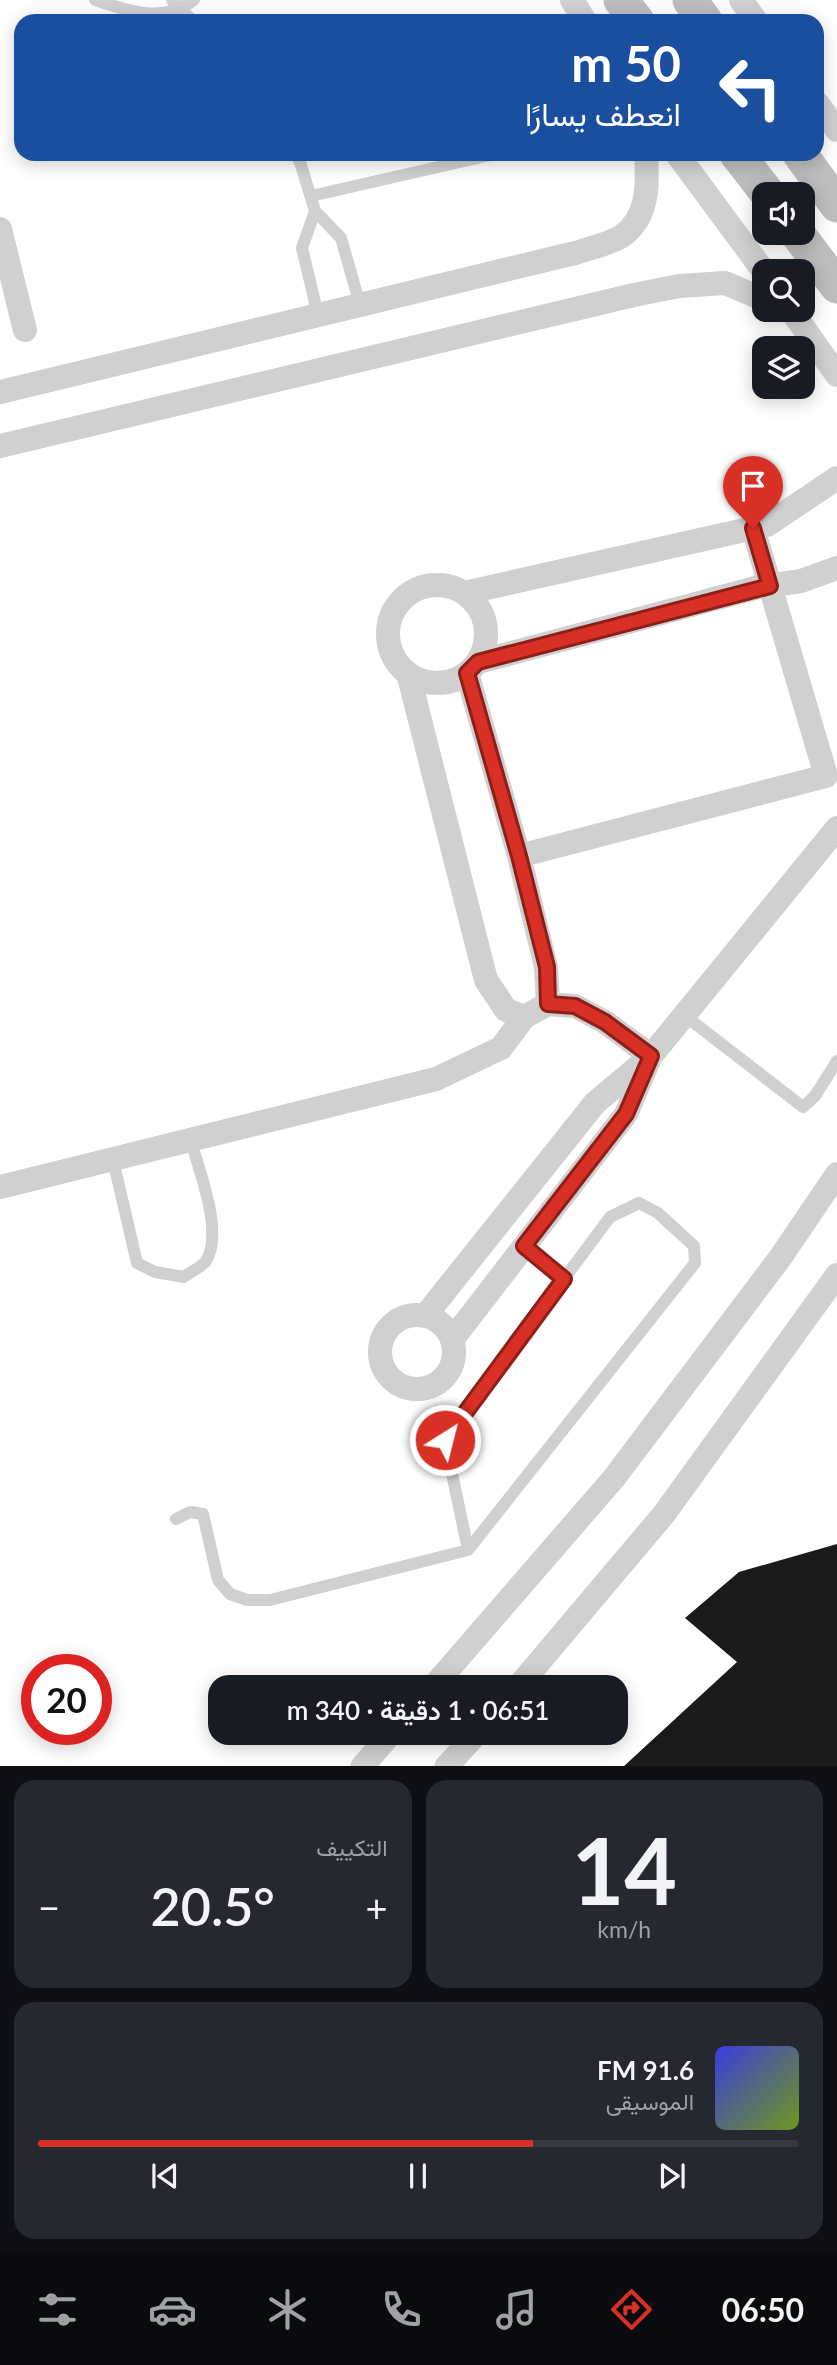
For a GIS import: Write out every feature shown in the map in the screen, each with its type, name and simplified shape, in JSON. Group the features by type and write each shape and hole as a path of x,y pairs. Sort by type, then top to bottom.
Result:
{"main road":[{"path":"621,0 632,14"},
{"path":"742,161 759,182"},
{"path":"805,161 837,205"},
{"path":"806,245 837,286"}],"street":[{"path":"740,0 751,14"},
{"path":"824,112 837,130"},
{"path":"0,392 575,253 621,237 638,221 648,184 646,161"},
{"path":"682,161 755,259"},
{"path":"0,229 24,330"},
{"path":"0,446 634,295 679,286 725,283 752,294"},
{"path":"799,322 837,375"},
{"path":"464,593 767,524 837,478"},
{"path":"519,856 832,783 753,528"},
{"path":"548,1004 547,967 472,668 485,648 487,633 484,617 476,603 449,586 432,585 416,590 402,600 393,614 388,630 390,647 397,662 408,673 422,681 437,683 453,681 472,668 770,586 801,581 837,568"},
{"path":"408,673 486,980 506,1010 524,1017"},
{"path":"425,1316 595,1103 651,1056 837,828"},
{"path":"1,1181 113,1160 436,1079 501,1048 524,1017 548,1004 575,1006 605,1022 651,1056"},
{"path":"452,1340 626,1114 651,1056"},
{"path":"443,1675 614,1478 780,1258 837,1174"},
{"path":"528,1675 664,1514 837,1275"},
{"path":"413,1315 437,1321 446,1329 452,1340 452,1364 446,1375 425,1388 401,1385 391,1379 380,1357 384,1334 401,1318 413,1315"},
{"path":"362,1766 381,1745"},
{"path":"446,1766 466,1745"}],"lane":[{"path":"95,0 134,12 158,14 194,0"},
{"path":"299,161 315,211 341,238 360,305"},
{"path":"311,196 464,161"},
{"path":"315,211 302,248 318,315"},
{"path":"684,1015 803,1107 815,1096 837,1061"},
{"path":"113,1160 137,1263 155,1272 184,1277 206,1262 213,1239 209,1202 191,1141"},
{"path":"176,1519 190,1512 203,1514 218,1580 230,1594 247,1600 270,1600 468,1550 695,1263 694,1246 658,1213 639,1203 610,1217 445,1440 468,1550"},
{"path":"524,1246 564,1279"}],"building":[{"path":"837,1544 837,1766 624,1766 737,1662 685,1618 739,1572"}],"route":[{"path":"445,1440 564,1279 524,1246 626,1114 651,1056 605,1022 575,1006 548,1004 547,967 519,856 467,673 478,662 770,586 753,528"}]}
